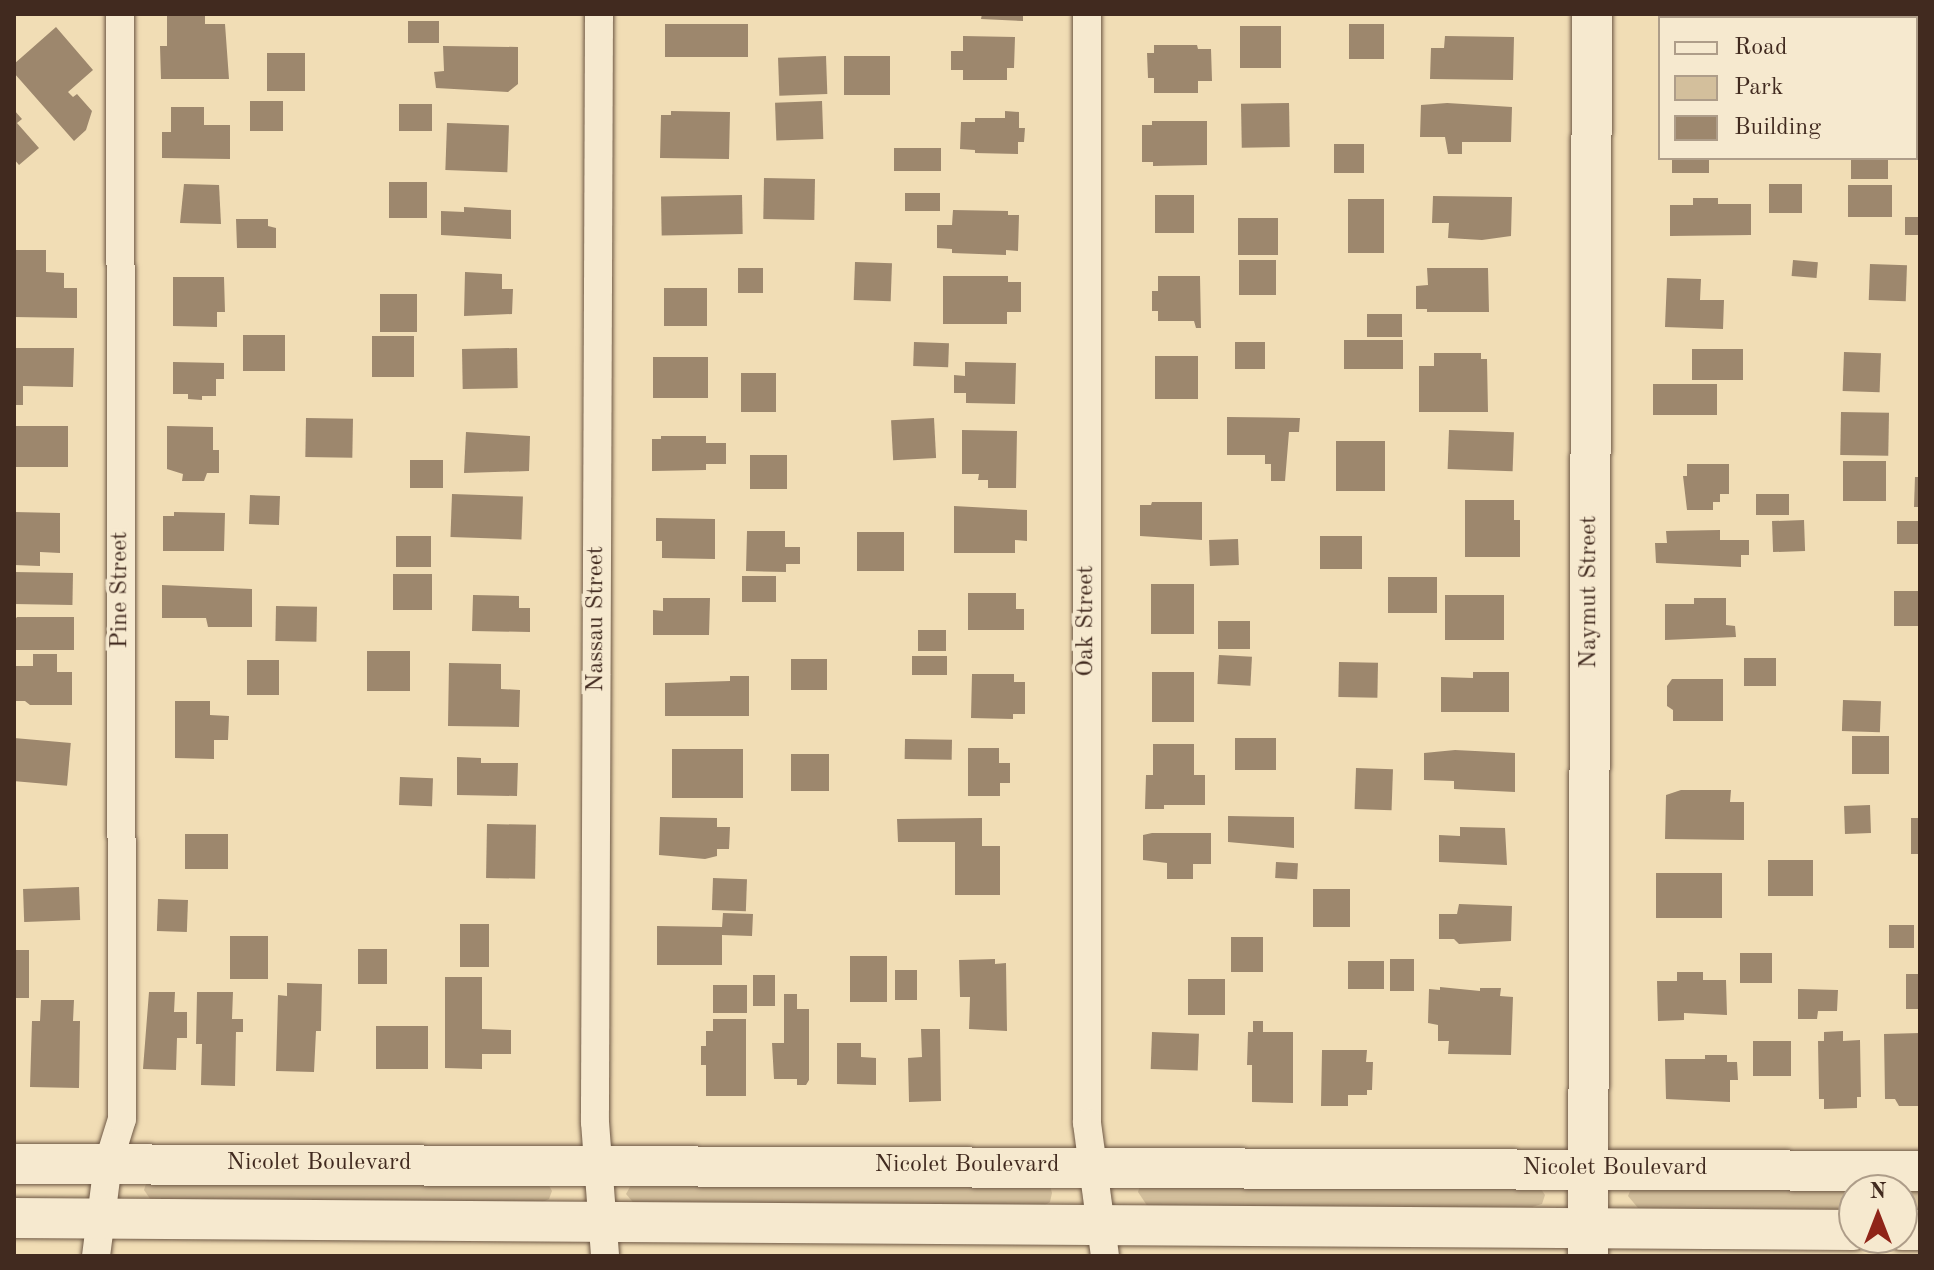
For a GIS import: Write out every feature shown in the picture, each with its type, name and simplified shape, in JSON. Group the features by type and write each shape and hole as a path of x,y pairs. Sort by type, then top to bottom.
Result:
{"street":[{"name":"Pine Street","path":"96,1256 108,1164 122,1119 120,14"},
{"name":"Nassau Street","path":"599,14 595,1090 605,1240"},
{"name":"Oak Street","path":"1087,14 1087,1123 1104,1241"},
{"name":"Naymut Street","path":"1588,1242 1592,14"},
{"name":"Nicolet Boulevard","path":"14,1164 1920,1171"},
{"path":"14,1218 100,1217 605,1240 1588,1242 1838,1231"}],"green space":[{"path":"547,1182 552,1191 549,1199 541,1203 153,1203 144,1190 146,1184"},
{"path":"1141,1182 1539,1186 1545,1195 1542,1204 1532,1207 1148,1207 1138,1192"},
{"path":"631,1185 1050,1185 1052,1193 1050,1202 1042,1207 637,1207 626,1194"},
{"path":"1920,1185 1920,1210 1918,1210"},
{"path":"1838,1186 1838,1209 1638,1208 1628,1196 1631,1189"}],"building":[{"path":"982,14 1023,14 1023,21 981,19"},
{"path":"1682,14 1754,14 1754,16"},
{"path":"167,16 205,16 205,24 225,24 229,79 161,79 160,46 167,46"},
{"path":"408,21 439,21 439,43 408,43"},
{"path":"665,24 748,24 748,57 665,57"},
{"path":"1349,24 1384,24 1384,59 1349,59"},
{"path":"1240,26 1281,26 1281,68 1240,68"},
{"path":"56,27 93,70 68,92 73,97 77,94 92,111 86,130 74,141 14,73 14,64"},
{"path":"963,36 1015,37 1014,68 1007,68 1007,80 963,80 963,70 951,70 951,51 963,51"},
{"path":"1445,36 1514,37 1513,80 1430,79 1431,48 1444,48"},
{"path":"1154,45 1197,45 1198,49 1211,49 1212,81 1198,81 1198,93 1154,93 1154,78 1148,78 1147,53 1154,53"},
{"path":"443,46 518,47 518,84 508,92 436,88 434,72 444,71"},
{"path":"267,53 305,53 305,91 267,91"},
{"path":"826,56 827,94 779,96 778,58"},
{"path":"844,56 890,56 890,95 844,95"},
{"path":"250,101 283,101 283,131 250,131"},
{"path":"822,101 823,139 776,141 775,103"},
{"path":"1289,103 1290,147 1242,148 1241,104"},
{"path":"1447,103 1512,107 1511,142 1462,142 1462,154 1448,154 1445,137 1420,137 1421,105"},
{"path":"399,104 432,104 432,131 399,131"},
{"path":"171,107 204,107 204,125 230,125 230,159 162,158 162,132 171,132"},
{"path":"14,110 22,119 17,123 39,148 19,165 14,159"},
{"path":"671,111 730,112 729,159 660,158 661,115 671,115"},
{"path":"1005,111 1019,112 1019,128 1025,128 1024,142 1018,142 1018,154 975,153 975,150 960,149 961,122 975,122 975,118 1005,118"},
{"path":"1152,121 1207,121 1207,165 1153,166 1153,162 1142,162 1142,125 1152,125"},
{"path":"447,123 509,125 507,172 445,170"},
{"path":"1334,144 1364,144 1364,173 1334,173"},
{"path":"894,148 941,148 941,171 894,171"},
{"path":"1672,160 1709,160 1709,173 1672,173"},
{"path":"1851,160 1888,160 1888,179 1851,179"},
{"path":"764,178 815,179 814,220 763,219"},
{"path":"389,182 427,182 427,218 389,218"},
{"path":"184,184 219,185 221,224 180,223"},
{"path":"1769,184 1802,184 1802,213 1769,213"},
{"path":"1848,185 1892,185 1892,217 1848,217"},
{"path":"905,193 940,193 940,211 905,211"},
{"path":"742,195 743,234 662,235 661,196"},
{"path":"1155,195 1194,195 1194,233 1155,233"},
{"path":"1433,196 1512,197 1511,236 1482,240 1448,238 1449,223 1432,223"},
{"path":"1693,198 1718,198 1718,204 1751,204 1751,235 1670,236 1670,205 1693,205"},
{"path":"1348,199 1384,199 1384,253 1348,253"},
{"path":"464,207 511,210 511,239 441,235 441,211 464,212"},
{"path":"953,210 1008,211 1008,215 1019,215 1018,251 1006,250 1006,255 952,253 952,249 937,248 937,225 952,225"},
{"path":"1905,217 1920,217 1920,235 1905,235"},
{"path":"1238,218 1278,218 1278,255 1238,255"},
{"path":"236,219 268,219 268,226 276,228 276,248 237,248"},
{"path":"14,250 46,250 46,272 64,273 64,288 77,288 77,318 14,317"},
{"path":"1239,260 1276,260 1276,295 1239,295"},
{"path":"1793,260 1818,262 1817,278 1792,276"},
{"path":"855,262 892,263 891,301 854,300"},
{"path":"1870,264 1907,265 1906,301 1869,300"},
{"path":"738,268 763,268 763,293 738,293"},
{"path":"1427,268 1488,268 1489,312 1427,312 1427,309 1416,309 1416,286 1428,285"},
{"path":"465,272 502,274 502,289 513,289 512,314 464,316"},
{"path":"943,276 1008,276 1008,282 1021,282 1021,312 1007,312 1007,324 943,324"},
{"path":"1158,276 1200,276 1201,328 1196,328 1194,321 1158,321 1158,311 1152,311 1152,291 1158,291"},
{"path":"173,277 224,277 225,312 217,312 217,327 173,326"},
{"path":"1667,278 1701,279 1700,300 1724,300 1723,329 1665,327"},
{"path":"664,288 707,288 707,326 664,326"},
{"path":"380,294 417,294 417,332 380,332"},
{"path":"1367,314 1402,314 1402,337 1367,337"},
{"path":"243,335 285,335 285,371 243,371"},
{"path":"372,336 414,336 414,377 372,377"},
{"path":"1344,340 1403,340 1403,369 1344,369"},
{"path":"914,342 949,343 948,367 913,366"},
{"path":"1235,342 1265,342 1265,369 1235,369"},
{"path":"14,348 74,348 73,387 23,386 23,405 14,405"},
{"path":"517,348 518,388 463,389 462,349"},
{"path":"1692,349 1743,349 1743,380 1692,380"},
{"path":"1844,352 1881,353 1880,392 1843,391"},
{"path":"1434,353 1481,353 1481,359 1487,359 1488,412 1419,412 1419,366 1434,366"},
{"path":"1155,356 1198,356 1198,399 1155,399"},
{"path":"653,357 708,357 708,398 653,398"},
{"path":"173,362 224,363 224,379 216,379 216,396 202,396 202,400 188,399 188,394 173,394"},
{"path":"965,362 1016,363 1015,404 966,403 966,393 954,393 954,375 965,376"},
{"path":"741,373 776,373 776,412 741,412"},
{"path":"1653,384 1717,384 1717,415 1653,415"},
{"path":"1841,412 1889,413 1888,456 1840,455"},
{"path":"1227,417 1300,418 1299,432 1289,432 1285,481 1271,481 1271,464 1265,464 1265,455 1227,455"},
{"path":"306,418 353,419 352,458 305,457"},
{"path":"934,418 936,458 893,460 891,420"},
{"path":"14,426 68,426 68,467 14,467"},
{"path":"167,426 213,427 213,450 219,450 219,473 207,473 204,481 182,481 183,474 167,469"},
{"path":"962,430 1017,431 1016,488 988,488 988,480 978,480 979,474 962,474"},
{"path":"1449,430 1514,432 1513,471 1448,469"},
{"path":"466,432 530,436 529,471 464,473"},
{"path":"661,436 706,436 706,443 726,443 726,464 706,464 706,470 652,471 652,439 661,439"},
{"path":"1336,441 1385,441 1385,491 1336,491"},
{"path":"750,455 787,455 787,489 750,489"},
{"path":"410,460 443,460 443,488 410,488"},
{"path":"1843,461 1886,461 1886,501 1843,501"},
{"path":"1687,464 1729,464 1729,494 1720,494 1720,502 1713,502 1713,510 1687,510 1683,476 1687,476"},
{"path":"1915,477 1920,477 1920,507 1914,507"},
{"path":"452,494 523,496 521,539 450,537"},
{"path":"1756,494 1789,494 1789,515 1756,515"},
{"path":"250,495 280,496 279,525 249,524"},
{"path":"1465,500 1514,500 1514,520 1520,520 1520,557 1465,557"},
{"path":"1152,502 1202,502 1202,540 1140,536 1140,505 1151,505"},
{"path":"954,506 1027,510 1027,541 1015,540 1015,553 954,553"},
{"path":"14,512 60,513 60,553 40,552 40,566 14,565"},
{"path":"174,512 225,513 224,551 163,551 163,516 174,516"},
{"path":"656,518 715,519 715,559 662,558 662,541 656,541"},
{"path":"1804,520 1805,551 1773,552 1772,521"},
{"path":"1897,521 1920,521 1920,544 1897,544"},
{"path":"1720,530 1720,540 1749,540 1749,555 1741,555 1741,567 1656,563 1655,543 1667,543 1666,531"},
{"path":"747,531 785,531 785,547 800,547 800,564 786,564 786,572 746,571"},
{"path":"857,532 904,532 904,571 857,571"},
{"path":"396,536 431,536 431,567 396,567"},
{"path":"1320,536 1362,536 1362,569 1320,569"},
{"path":"1238,539 1239,565 1210,566 1209,540"},
{"path":"14,572 73,573 72,605 14,604"},
{"path":"393,574 432,574 432,610 393,610"},
{"path":"742,576 776,576 776,602 742,602"},
{"path":"1388,577 1437,577 1437,613 1388,613"},
{"path":"1151,584 1194,584 1194,634 1151,634"},
{"path":"162,585 252,589 252,627 208,627 206,618 162,618"},
{"path":"1894,591 1920,591 1920,626 1894,626"},
{"path":"968,593 1016,593 1016,609 1024,609 1024,630 968,630"},
{"path":"473,595 519,596 519,608 530,608 530,632 472,631"},
{"path":"1445,595 1504,595 1504,640 1445,640"},
{"path":"663,598 710,598 709,635 653,635 653,610 663,611"},
{"path":"1694,598 1726,598 1726,625 1735,626 1736,637 1665,640 1665,604 1694,604"},
{"path":"276,606 317,607 316,642 275,641"},
{"path":"17,617 74,617 74,650 14,650 14,621"},
{"path":"1218,621 1250,621 1250,649 1218,649"},
{"path":"918,630 946,630 946,651 918,651"},
{"path":"367,651 410,651 410,691 367,691"},
{"path":"33,654 57,654 57,672 72,672 72,705 30,705 25,701 15,701 15,666 33,666"},
{"path":"1219,655 1252,657 1250,686 1217,684"},
{"path":"912,656 947,656 947,675 912,675"},
{"path":"1744,658 1776,658 1776,686 1744,686"},
{"path":"791,659 827,659 827,690 791,690"},
{"path":"247,660 279,660 279,695 247,695"},
{"path":"1339,662 1378,663 1377,698 1338,697"},
{"path":"449,663 501,664 501,689 520,690 519,727 448,726"},
{"path":"1152,672 1194,672 1194,722 1152,722"},
{"path":"1473,672 1509,672 1509,712 1441,712 1441,677 1473,678"},
{"path":"972,674 1014,674 1014,682 1025,682 1025,714 1013,714 1013,719 971,718"},
{"path":"730,676 749,676 749,716 665,716 665,683 730,681"},
{"path":"1672,679 1723,679 1723,721 1673,721 1673,710 1667,706 1667,686"},
{"path":"1843,700 1881,701 1880,732 1842,731"},
{"path":"175,701 210,701 210,715 229,716 228,740 214,740 214,759 175,758"},
{"path":"1852,736 1889,736 1889,774 1852,774"},
{"path":"14,738 71,743 67,786 14,781"},
{"path":"1235,738 1276,738 1276,770 1235,770"},
{"path":"905,739 952,740 952,760 905,759"},
{"path":"1153,744 1194,744 1194,775 1205,775 1205,805 1164,805 1164,809 1145,809 1146,775 1153,775"},
{"path":"968,748 999,748 999,763 1010,763 1010,783 1000,783 1000,796 968,796"},
{"path":"672,749 743,749 743,798 672,798"},
{"path":"1455,750 1515,753 1515,792 1454,789 1454,781 1424,780 1424,753"},
{"path":"791,754 829,754 829,791 791,791"},
{"path":"457,757 481,758 481,763 518,763 517,796 457,795"},
{"path":"1356,768 1393,769 1392,810 1355,809"},
{"path":"400,777 433,778 432,806 399,805"},
{"path":"1681,790 1731,790 1730,802 1744,802 1744,840 1665,839 1666,795"},
{"path":"1870,805 1871,833 1845,834 1844,806"},
{"path":"1228,816 1294,817 1294,848 1228,842"},
{"path":"660,817 717,818 717,827 730,827 729,849 717,849 717,856 705,859 659,855"},
{"path":"982,818 982,846 1000,846 1000,895 955,895 955,842 898,842 897,819"},
{"path":"1911,818 1920,818 1920,854 1911,854"},
{"path":"487,824 536,825 535,879 486,878"},
{"path":"1460,827 1505,828 1507,865 1439,862 1439,835 1460,836"},
{"path":"1211,833 1211,864 1193,864 1193,879 1167,879 1167,863 1143,860 1143,835"},
{"path":"185,834 228,834 228,869 185,869"},
{"path":"1768,860 1813,860 1813,896 1768,896"},
{"path":"1276,862 1298,863 1297,879 1275,878"},
{"path":"1656,873 1722,873 1722,918 1656,918"},
{"path":"713,878 747,879 746,911 712,910"},
{"path":"79,887 80,920 24,922 23,889"},
{"path":"1313,889 1350,889 1350,927 1313,927"},
{"path":"158,899 188,900 187,932 157,931"},
{"path":"1459,904 1512,906 1511,941 1459,944 1454,939 1439,939 1439,914 1457,914"},
{"path":"723,913 753,914 752,936 722,935 722,965 657,965 657,926 722,927"},
{"path":"460,924 489,924 489,967 460,967"},
{"path":"1889,925 1914,925 1914,948 1889,948"},
{"path":"230,936 268,936 268,979 230,979"},
{"path":"1231,937 1263,937 1263,972 1231,972"},
{"path":"358,949 387,949 387,984 358,984"},
{"path":"14,950 29,950 29,998 14,998"},
{"path":"1740,953 1772,953 1772,983 1740,983"},
{"path":"850,956 887,956 887,1002 850,1002"},
{"path":"995,959 995,964 1006,963 1007,1031 969,1029 970,997 960,997 959,960"},
{"path":"1390,959 1414,959 1414,991 1390,991"},
{"path":"1348,961 1384,961 1384,989 1348,989"},
{"path":"895,970 917,970 917,1000 895,1000"},
{"path":"1677,972 1703,972 1703,980 1726,980 1727,1015 1684,1013 1684,1020 1658,1021 1657,981 1677,981"},
{"path":"1906,974 1920,974 1920,1009 1906,1009"},
{"path":"753,975 775,975 775,1006 753,1006"},
{"path":"445,977 482,977 482,1029 511,1030 511,1054 482,1054 482,1069 445,1068"},
{"path":"1188,979 1225,979 1225,1015 1188,1015"},
{"path":"287,983 322,984 321,1031 316,1031 314,1072 276,1071 278,995 287,996"},
{"path":"713,985 747,985 747,1013 713,1013"},
{"path":"1440,987 1480,991 1480,988 1501,988 1500,996 1513,997 1511,1055 1448,1054 1449,1041 1438,1041 1438,1025 1428,1023 1429,989 1440,990"},
{"path":"1798,989 1838,990 1837,1011 1818,1011 1817,1019 1798,1019"},
{"path":"149,992 175,992 174,1012 187,1012 187,1038 177,1038 176,1070 143,1069"},
{"path":"197,992 233,992 232,1019 243,1019 243,1032 236,1032 235,1086 201,1085 202,1044 196,1044"},
{"path":"784,994 797,994 797,1009 809,1009 809,1080 806,1085 797,1085 797,1079 774,1079 772,1043 784,1043"},
{"path":"41,1000 74,1000 73,1021 80,1021 79,1088 30,1087 32,1021 40,1021"},
{"path":"713,1019 746,1019 746,1096 706,1096 706,1065 701,1065 701,1046 706,1046 706,1031 713,1031"},
{"path":"1253,1021 1263,1021 1263,1032 1293,1032 1293,1103 1252,1102 1252,1065 1247,1065 1248,1032 1253,1032"},
{"path":"376,1026 428,1026 428,1069 376,1069"},
{"path":"921,1029 940,1029 941,1101 909,1102 908,1058 922,1057"},
{"path":"1843,1031 1843,1041 1860,1040 1861,1097 1857,1097 1857,1108 1824,1109 1824,1099 1819,1099 1818,1041 1824,1041 1824,1032"},
{"path":"1152,1032 1199,1034 1198,1071 1151,1069"},
{"path":"1920,1033 1920,1103 1918,1106 1899,1106 1895,1099 1885,1099 1884,1034"},
{"path":"1753,1041 1791,1041 1791,1076 1753,1076"},
{"path":"837,1043 861,1043 861,1057 876,1058 876,1085 837,1084"},
{"path":"1322,1050 1367,1050 1366,1062 1373,1062 1372,1090 1367,1090 1367,1095 1348,1095 1348,1106 1321,1106"},
{"path":"1705,1055 1727,1055 1727,1062 1737,1062 1738,1080 1730,1080 1730,1102 1666,1099 1665,1059 1705,1059"}]}
